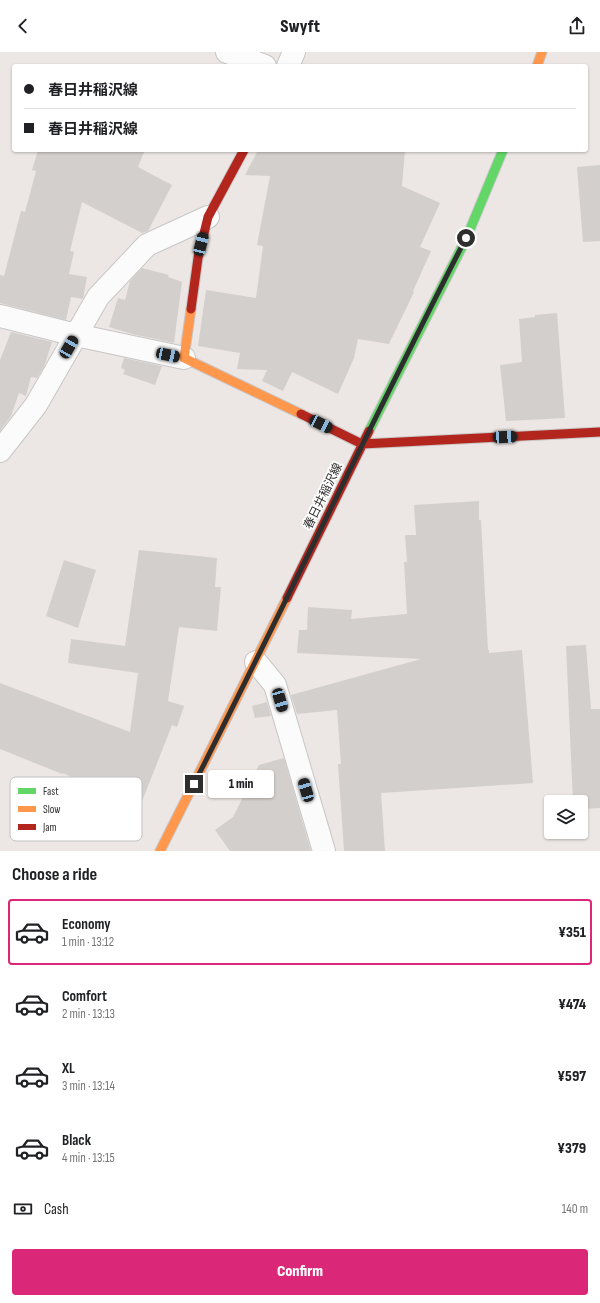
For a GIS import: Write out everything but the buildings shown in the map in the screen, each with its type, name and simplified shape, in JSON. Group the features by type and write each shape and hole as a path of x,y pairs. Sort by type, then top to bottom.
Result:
{"main road":[{"path":"538,64 542,52"},
{"path":"243,152 208,216 198,258 184,358 362,444 600,432"},
{"name":"春日井稲沢線","path":"160,851 256,662 362,444 466,238 502,152"}],"street":[{"path":"227,52 260,64"},
{"path":"289,64 294,52"},
{"path":"0,451 36,405 98,297 147,245 208,216"},
{"path":"0,316 76,335 184,358"},
{"path":"256,662 275,685 324,851"}],"traffic: fast":[{"path":"369,431 466,239 502,152"}],"traffic: slow":[{"path":"538,64 542,52"},
{"path":"191,309 184,358 301,414"},
{"path":"160,851 287,598"}],"traffic: jam":[{"path":"191,309 198,258 208,217 243,152"},
{"path":"301,414 362,444 600,432"},
{"path":"287,598 369,431"}],"route":[{"path":"194,784 256,662 362,444 466,238"}]}
